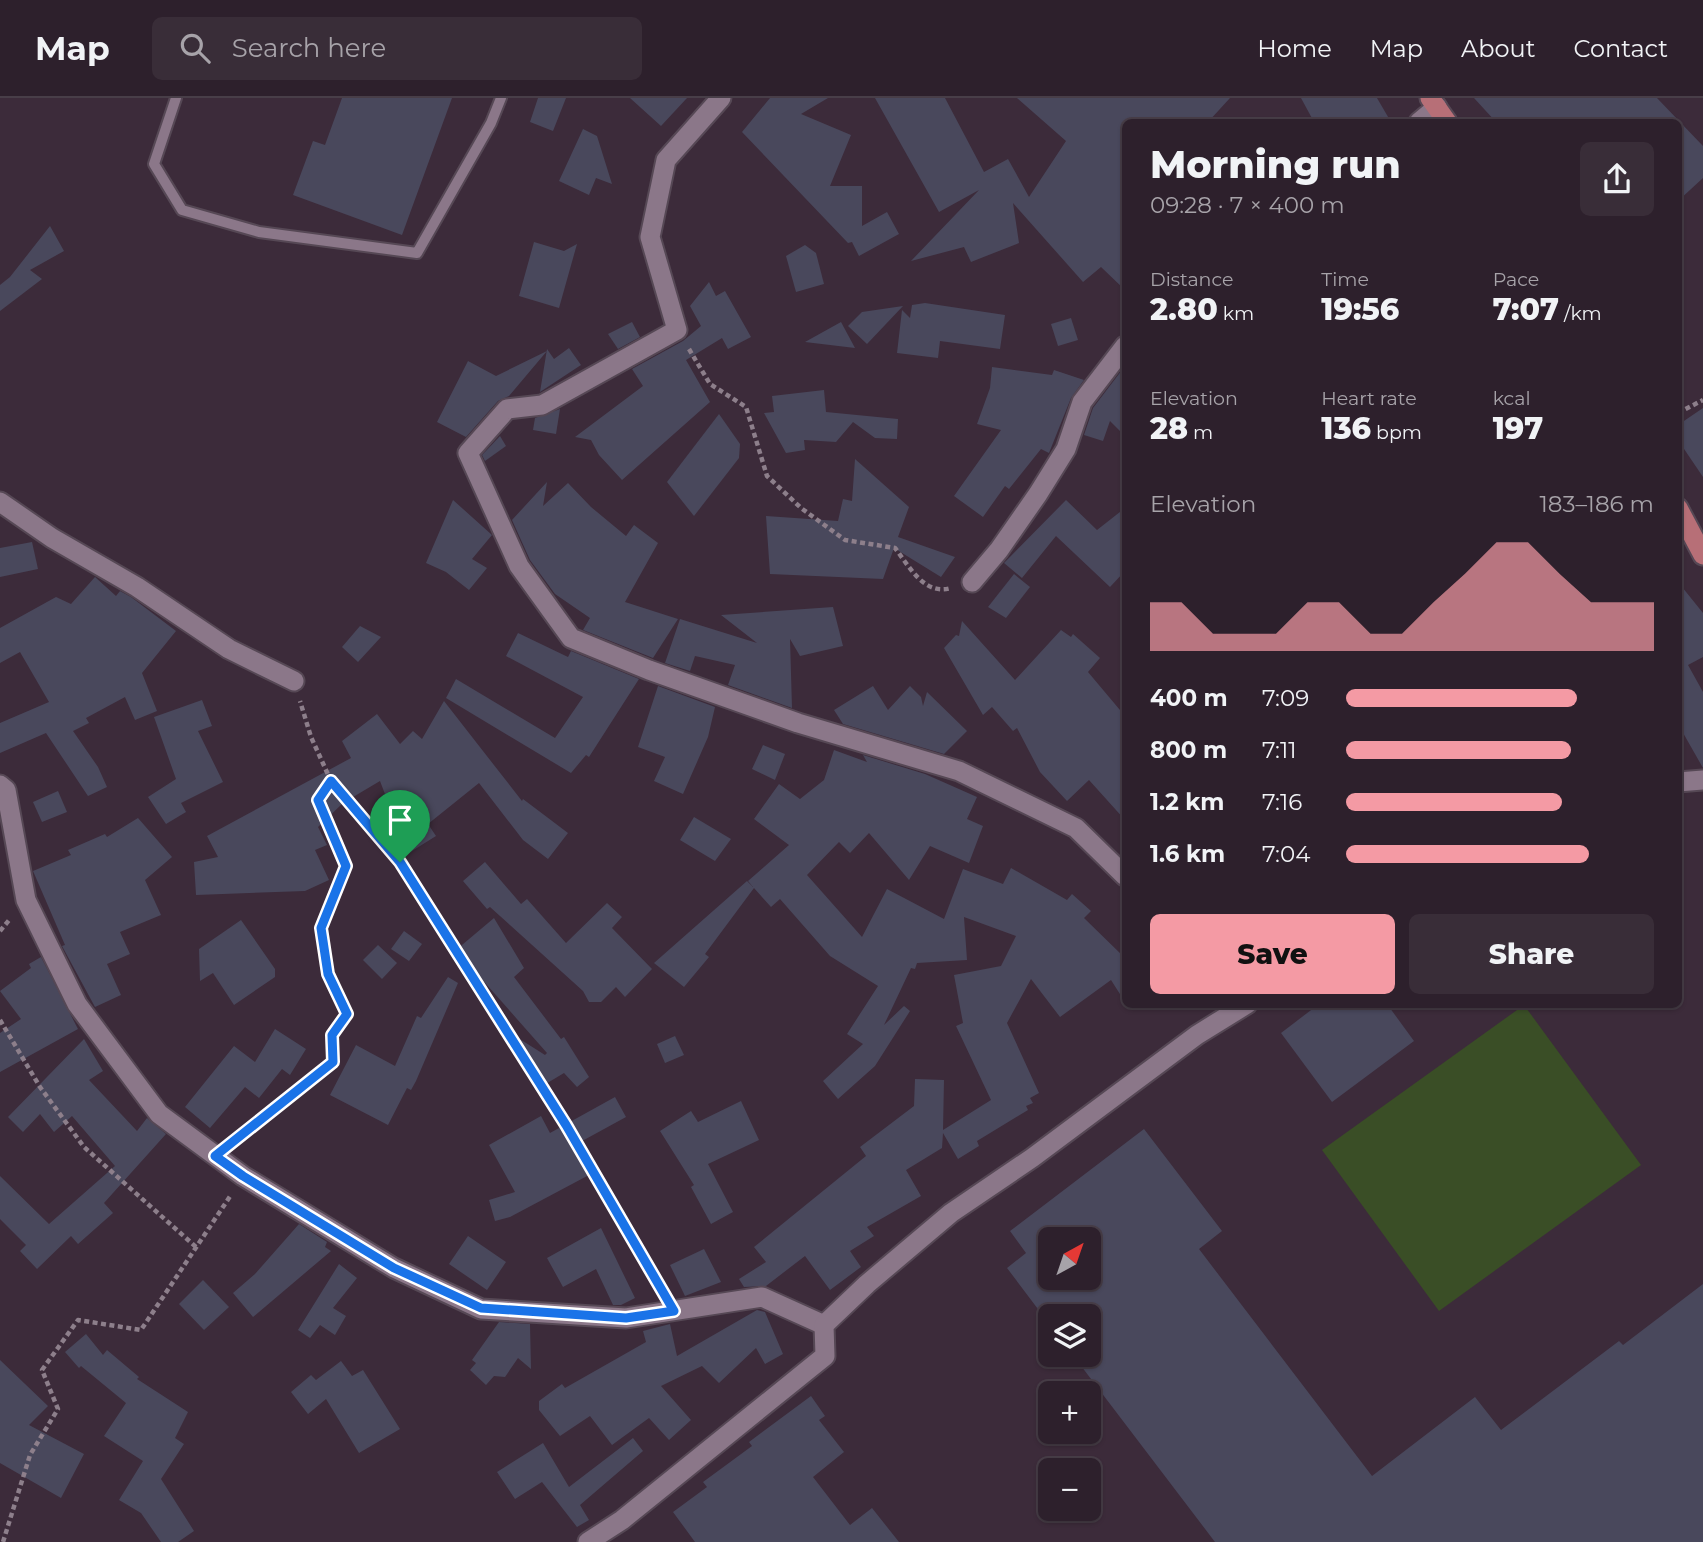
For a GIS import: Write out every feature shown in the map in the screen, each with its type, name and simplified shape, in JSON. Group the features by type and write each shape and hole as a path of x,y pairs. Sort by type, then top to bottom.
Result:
{"main road":[{"path":"1682,516 1703,555"}],"street":[{"path":"721,98 666,160 650,237 677,330 542,405 507,409 468,453 519,566 571,638 649,670 798,723 959,771 1076,828 1122,873"},
{"path":"1423,119 1438,106"},
{"path":"972,582 999,550 1038,494 1066,449 1082,402 1122,350"},
{"path":"0,502 52,538 137,587 229,649 294,681"},
{"path":"1682,782 1703,780"},
{"path":"0,785 6,790 26,900 78,1004 159,1114 243,1176 394,1268 481,1308 626,1318 762,1297 824,1325"},
{"path":"588,1542 622,1520 825,1356 824,1325 867,1284 951,1213 1032,1158 1236,1008"}],"lane":[{"path":"176,98 154,164 182,210 260,232 416,253 491,123 501,98"}],"path":[{"path":"677,330 710,384 746,407 766,476 801,508 845,540 895,548 921,582 942,591 972,582"},
{"path":"1682,411 1703,400"},
{"path":"294,681 311,737 331,781 400,862 566,1125 674,1311"},
{"path":"215,1156 333,1062 332,1035 347,1014 328,974 321,928 346,866 318,800 331,781"},
{"path":"0,1020 40,1087 84,1147 196,1247"},
{"path":"3,1542 30,1455 58,1409 42,1370 78,1320 141,1330 243,1176"}],"green space":[{"path":"1520,1008 1526,1008 1641,1165 1439,1311 1322,1150"}],"building":[{"path":"342,98 452,98 402,235 293,195 313,141 325,145"},
{"path":"538,98 566,98 553,131 530,122"},
{"path":"630,98 687,98 661,126"},
{"path":"770,98 828,98 801,114 851,135 830,186 862,186 862,226 887,212 899,234 859,256 852,242 848,243 742,132"},
{"path":"875,98 945,98 984,172 1008,159 1029,197 1066,141 1017,98 1230,98 1211,119 1122,119 1122,287 1101,267 1083,282 1013,203 1019,243 971,262 964,247 911,261 979,190 939,212"},
{"path":"1301,98 1377,98 1389,119 1312,119"},
{"path":"1474,98 1657,98 1677,119 1493,119"},
{"path":"1682,124 1703,146 1703,178 1682,197"},
{"path":"583,129 597,136 612,184 596,178 589,195 559,181"},
{"path":"50,226 64,251 30,270 42,279 0,311 0,285 10,277"},
{"path":"534,242 564,251 577,244 559,308 519,296"},
{"path":"805,245 816,253 824,284 796,292 786,256"},
{"path":"709,282 716,296 725,291 751,337 728,349 722,338 686,360 710,402 622,480 599,455 591,440 575,437 643,386 632,369 683,341 701,326 690,306"},
{"path":"925,303 1005,315 1000,349 940,341 938,358 897,353 902,310 910,318 912,305"},
{"path":"903,306 867,344 848,326 862,312"},
{"path":"1071,318 1078,340 1058,346 1051,324"},
{"path":"632,322 640,337 618,349 608,334"},
{"path":"841,322 855,348 805,342"},
{"path":"569,348 581,365 540,392 547,349 554,359"},
{"path":"547,351 509,396 498,401 466,437 437,422 468,361 496,376"},
{"path":"992,367 1052,375 1054,370 1084,380 1071,398 1049,453 1041,449 1009,489 1005,486 983,517 954,496 1001,430 977,424 990,388"},
{"path":"1122,370 1122,433 1110,421 1103,441 1084,435 1093,408"},
{"path":"824,390 826,412 898,419 897,439 875,438 853,422 836,442 804,440 805,450 786,453 764,413 774,412 772,396"},
{"path":"1703,408 1703,477 1682,446 1682,422"},
{"path":"560,409 556,434 533,430 535,418"},
{"path":"719,414 740,444 739,458 694,516 667,482"},
{"path":"500,436 506,446 485,461 482,455"},
{"path":"855,459 909,507 898,537 955,557 941,577 894,548 883,579 770,574 766,516 838,521 843,499 852,501"},
{"path":"547,482 543,506 568,483 591,507 626,536 634,525 658,543 625,602 678,619 653,658 583,630 590,618 555,594 530,560 512,520"},
{"path":"453,500 492,535 472,559 487,568 469,590 446,572 426,563"},
{"path":"1066,500 1097,530 1122,510 1122,574 1110,587 1056,536 1022,578 1004,563"},
{"path":"32,542 38,569 0,577 0,548"},
{"path":"1014,574 1030,587 1006,618 988,607"},
{"path":"95,577 116,596 120,591 131,597 176,631 142,673 157,711 135,720 125,697 86,718 89,723 73,731 98,767 107,787 88,796 46,733 0,753 0,723 49,702 20,652 0,663 0,628 56,597 71,604"},
{"path":"1682,587 1703,613 1703,657 1688,665 1703,692 1703,768 1682,731"},
{"path":"833,607 843,646 800,656 790,639 792,708 728,685 735,665 695,656 690,671 665,663 680,619 757,643 721,615"},
{"path":"962,621 1015,680 1061,630 1071,637 1073,634 1100,658 1088,672 1122,712 1122,817 1089,780 1067,801 1040,772 1017,728 1013,731 992,707 983,715 944,648 956,635 959,636"},
{"path":"360,626 381,637 358,662 342,647"},
{"path":"518,633 568,657 571,651 639,679 589,757 586,755 571,773 446,698 456,679 555,738 583,697 506,656"},
{"path":"658,686 715,707 708,737 683,794 654,781 665,757 638,747"},
{"path":"873,686 888,710 910,686 921,697 923,706 927,692 967,731 944,754 843,724 834,710"},
{"path":"202,700 212,726 198,731 223,782 181,803 186,812 166,824 148,797 176,779 154,717"},
{"path":"444,701 522,801 523,799 568,833 548,859 523,840 479,783 428,824 436,836 404,856 392,835 399,831 380,781 343,803 318,827 327,845 315,850 329,880 305,891 196,895 194,862 218,857 207,836 351,758 342,741 377,714 400,744 413,731 422,739"},
{"path":"763,745 785,754 775,780 752,769"},
{"path":"834,750 867,762 863,755 925,774 977,797 967,819 983,826 969,863 930,846 909,880 869,833 850,853 839,842 807,875 862,937 887,889 944,919 963,869 1003,884 1011,868 1067,900 1072,894 1091,911 1084,918 1122,955 1122,997 1111,980 1060,1017 1031,979 1007,1023 1039,1093 1030,1098 1033,1103 1026,1106 1028,1110 977,1141 979,1146 958,1159 943,1133 942,1148 906,1170 921,1196 867,1227 874,1236 850,1251 861,1267 830,1290 805,1256 766,1286 744,1287 739,1279 766,1262 754,1247 866,1156 860,1147 914,1106 915,1079 944,1080 943,1130 991,1100 956,1026 963,1023 954,975 1001,966 1016,936 964,917 967,960 917,963 915,969 911,968 884,1025 904,1006 910,1011 875,1066 838,1099 823,1081 863,1044 847,1034 878,986 830,956 780,899 771,907 754,888 705,954 709,957 684,987 654,963 747,881 753,887 748,881 789,845 754,819 779,784 800,799 824,780"},
{"path":"58,791 67,812 42,822 33,802"},
{"path":"694,817 731,839 715,861 680,840"},
{"path":"138,818 172,857 145,880 161,915 120,932 130,954 107,964 121,995 95,1007 62,946 65,945 33,871 71,855 68,850 105,834 107,837"},
{"path":"485,862 521,904 527,899 566,943 607,903 622,917 612,928 652,969 625,997 616,987 601,1002 589,1002 583,991 490,907 487,909 463,881"},
{"path":"494,918 524,968 514,977 561,1039 564,1037 589,1077 577,1087 564,1073 544,1085 515,1036 545,1055 547,1053 456,950"},
{"path":"241,920 275,969 275,977 234,1005 213,973 200,981 199,949"},
{"path":"404,931 422,944 409,961 391,949"},
{"path":"378,945 397,963 382,979 363,960"},
{"path":"41,957 78,1029 0,1072 0,1033 21,1019 0,991 31,968 29,964"},
{"path":"448,977 458,983 416,1081 411,1090 407,1088 388,1125 330,1095 356,1045 395,1066 417,1016 421,1018"},
{"path":"1314,1008 1390,1008 1414,1041 1332,1102 1281,1033"},
{"path":"275,1029 306,1049 290,1075 282,1069 259,1098 245,1087 210,1128 185,1107 234,1046 255,1062"},
{"path":"675,1036 684,1055 665,1063 657,1044"},
{"path":"84,1039 103,1071 89,1080 137,1131 147,1118 166,1134 104,1203 113,1213 78,1244 71,1236 37,1269 20,1251 26,1245 0,1219 0,1176 49,1224 115,1166 72,1116 54,1132 40,1114 23,1132 8,1117"},
{"path":"615,1097 626,1117 573,1146 589,1175 510,1217 495,1221 489,1200 515,1192 489,1145 541,1116 550,1133"},
{"path":"741,1101 759,1140 708,1164 733,1212 711,1224 691,1187 694,1185 660,1131 691,1111 698,1122"},
{"path":"1144,1129 1222,1231 1199,1249 1372,1476 1475,1397 1501,1430 1619,1341 1623,1345 1703,1284 1703,1542 1215,1542 1101,1392 1101,1381 1093,1381 1082,1367 1101,1367 1101,1304 1038,1304 1038,1309 1007,1268 1026,1253 1010,1231"},
{"path":"299,1224 327,1242 325,1247 331,1251 253,1317 233,1293 255,1274"},
{"path":"601,1228 635,1298 621,1305 613,1305 596,1269 563,1287 547,1258"},
{"path":"468,1236 506,1262 487,1290 449,1264"},
{"path":"704,1249 721,1282 685,1296 670,1265"},
{"path":"339,1264 357,1278 333,1308 346,1316 335,1335 320,1325 310,1338 298,1330"},
{"path":"203,1280 229,1307 204,1330 179,1304"},
{"path":"757,1310 765,1312 783,1354 765,1364 756,1348 719,1383 702,1366 661,1386 691,1420 669,1440 649,1418 612,1445 590,1416 560,1436 539,1410 539,1401 562,1384 565,1388 646,1342 643,1331 670,1324 677,1356"},
{"path":"499,1322 530,1324 531,1369 518,1358 505,1377 494,1376 486,1385 470,1370 476,1363 472,1360"},
{"path":"86,1334 103,1355 107,1350 139,1377 137,1379 188,1412 175,1438 184,1444 161,1479 194,1531 178,1542 161,1542 141,1513 119,1500 143,1461 104,1436 126,1403 81,1366 79,1368 65,1352"},
{"path":"0,1360 48,1406 29,1425 84,1454 61,1498 0,1463"},
{"path":"341,1361 352,1376 363,1370 400,1429 359,1453 326,1399 308,1414 291,1392 311,1375 316,1380"},
{"path":"811,1396 825,1416 819,1420 844,1452 813,1477 850,1525 872,1508 899,1542 695,1542 673,1512 707,1487 703,1482 752,1446 749,1442"},
{"path":"633,1438 643,1451 580,1505 589,1520 577,1527 542,1482 515,1499 497,1472 543,1443 569,1487"}],"route":[{"path":"331,781 400,862 566,1125 674,1311 626,1318 481,1308 394,1268 243,1176 215,1156 333,1062 332,1035 347,1014 328,974 321,928 346,866 318,800 331,781"}]}
